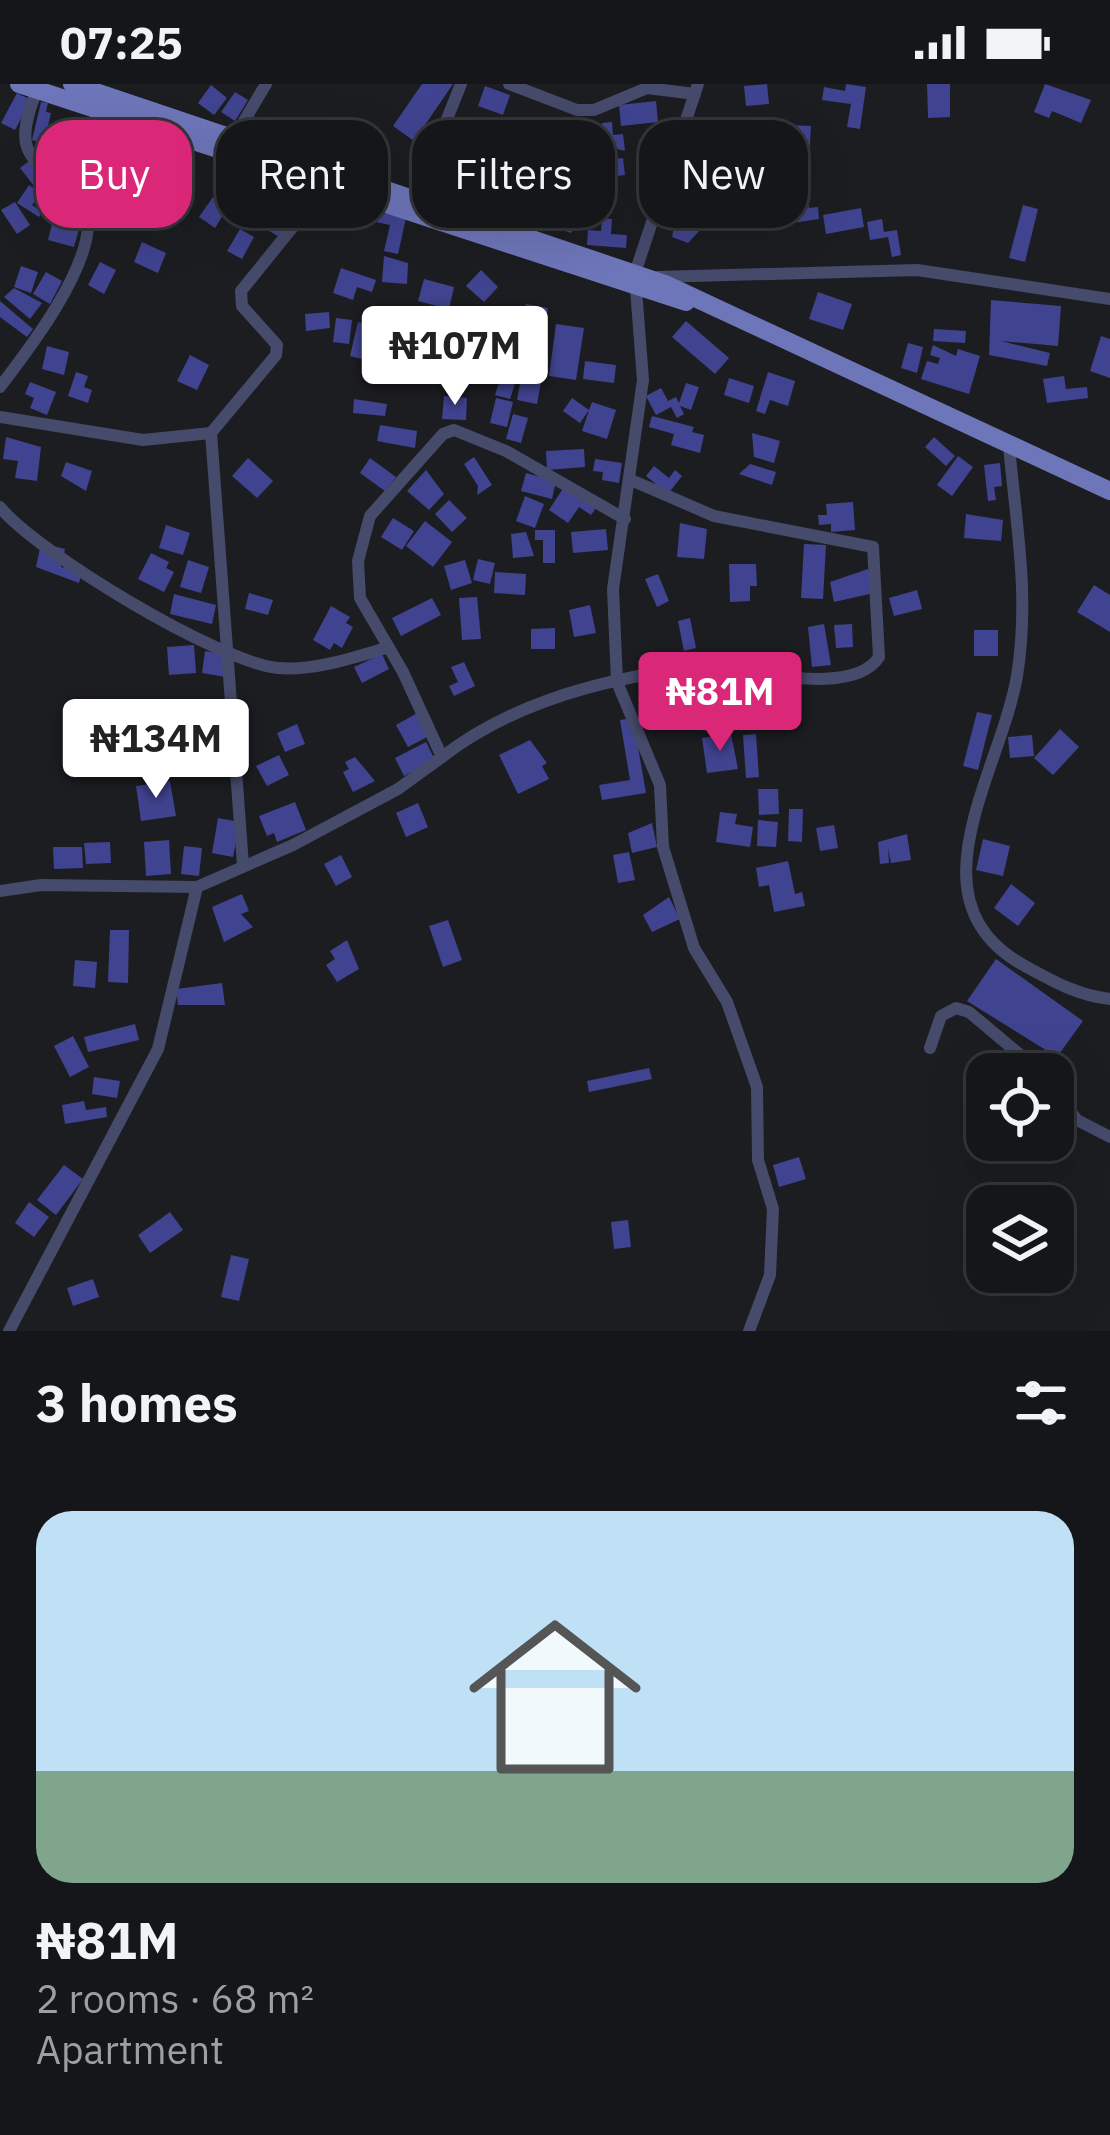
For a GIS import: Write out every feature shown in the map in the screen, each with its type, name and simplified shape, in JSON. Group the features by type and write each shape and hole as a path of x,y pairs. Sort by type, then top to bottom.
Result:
{"main road":[{"path":"72,84 117,91 216,131"},
{"path":"28,87 216,149"},
{"path":"388,205 638,280"},
{"path":"495,228 708,305 1110,491"}],"street":[{"path":"245,120 266,84"},
{"path":"447,120 461,84"},
{"path":"509,84 577,110 594,110 647,88 696,89 638,280 643,380 614,589 617,682 660,784 664,847 694,948 727,1002 757,1087 758,1160 773,1209 770,1276 749,1331"},
{"path":"0,387 58,310 87,227 84,209 26,154 22,128 28,87"},
{"path":"243,866 211,434 276,356 277,345 242,306 241,290 292,228"},
{"path":"638,280 917,270 1110,298"},
{"path":"0,417 143,440 211,434"},
{"path":"442,757 360,598 361,537 370,516 443,434 454,430 506,451 625,519"},
{"path":"1010,446 1025,570 1016,677 970,838 964,885 973,921 997,951 1076,994 1110,999"},
{"path":"0,891 41,885 197,887 398,789 494,720 617,682 684,669 861,675 879,657 873,547 714,516 631,480"},
{"path":"0,507 15,525 100,583 229,653 276,668 325,665 386,648"},
{"path":"9,1331 158,1049 197,887"},
{"path":"930,1048 941,1016 956,1008 986,1025 1019,1053"},
{"path":"1074,1116 1110,1137"}],"building":[{"path":"422,84 453,84 428,120 412,120 412,140 393,126"},
{"path":"767,84 769,104 746,106 744,86"},
{"path":"846,84 866,87 860,129 847,127 851,104 822,100 824,87 845,91"},
{"path":"927,84 950,84 950,117 928,118"},
{"path":"1045,84 1091,100 1081,123 1052,111 1049,118 1034,112"},
{"path":"211,85 227,98 214,115 198,103"},
{"path":"485,86 510,95 503,115 478,106"},
{"path":"235,92 248,100 236,120 221,112"},
{"path":"17,93 31,100 15,130 1,123"},
{"path":"656,101 658,120 621,126 619,105"},
{"path":"41,102 48,103 49,120 37,120"},
{"path":"623,134 625,151 615,148 615,135"},
{"path":"33,158 36,188 20,168"},
{"path":"623,158 625,175 615,176 615,159"},
{"path":"29,185 36,190 32,205 36,215 17,203"},
{"path":"213,197 216,199 215,228 199,217"},
{"path":"808,201 809,208 818,207 819,219 808,221"},
{"path":"15,202 30,225 17,234 1,210"},
{"path":"1023,205 1038,209 1025,262 1009,258"},
{"path":"861,208 864,227 826,234 823,215"},
{"path":"388,214 406,218 398,254 384,251"},
{"path":"882,219 884,232 897,230 901,255 892,257 888,237 870,240 867,222"},
{"path":"51,228 79,228 74,247 48,240"},
{"path":"264,228 291,228 284,240"},
{"path":"611,228 611,234 627,235 626,248 587,245 588,230"},
{"path":"674,228 702,228 688,243 672,237"},
{"path":"240,229 254,237 242,259 227,251"},
{"path":"142,242 166,253 158,273 134,262"},
{"path":"384,256 408,263 407,284 382,282"},
{"path":"100,262 116,270 104,294 88,285"},
{"path":"21,266 38,272 31,293 14,287"},
{"path":"341,268 376,280 372,292 357,287 353,300 333,293"},
{"path":"481,270 498,287 484,302 466,286"},
{"path":"46,272 62,281 50,304 33,294"},
{"path":"424,279 454,287 449,309 418,301"},
{"path":"14,288 42,303 30,319 4,297"},
{"path":"818,292 852,304 843,330 809,319"},
{"path":"991,300 1061,306 1058,346 1001,341 1050,353 1047,366 989,355"},
{"path":"0,301 33,329 27,337 0,317"},
{"path":"526,304 548,308 538,364 516,360"},
{"path":"329,312 330,328 306,331 305,314"},
{"path":"394,316 396,352 378,353 383,317"},
{"path":"336,318 352,320 349,344 333,342"},
{"path":"399,318 437,347 423,364 397,343 405,332 395,324"},
{"path":"686,321 729,358 715,374 672,337"},
{"path":"358,322 374,326 366,360 350,356"},
{"path":"556,324 584,328 576,380 549,376"},
{"path":"934,329 966,331 965,343 933,341"},
{"path":"1101,336 1110,339 1110,378 1090,371"},
{"path":"908,343 923,347 917,373 901,368"},
{"path":"933,345 956,356 958,349 980,356 969,394 921,379 927,361 938,364 940,358 930,355"},
{"path":"47,346 69,352 64,375 42,369"},
{"path":"467,347 481,360 462,383 447,370"},
{"path":"190,355 209,365 197,390 177,381"},
{"path":"585,361 616,365 614,383 583,379"},
{"path":"504,366 519,371 510,399 495,395"},
{"path":"76,372 88,376 84,387 92,390 88,403 68,396"},
{"path":"768,372 795,381 788,406 770,400 765,414 756,411"},
{"path":"522,373 542,376 537,404 517,400"},
{"path":"1064,376 1066,389 1087,387 1088,398 1047,403 1043,379"},
{"path":"729,378 754,386 749,403 724,395"},
{"path":"30,382 56,392 47,415 30,408 34,398 25,394"},
{"path":"686,383 699,387 691,410 680,406 684,414 677,418 671,407 656,415 646,396 661,388 668,401 676,397 679,403"},
{"path":"444,396 467,398 466,420 442,419"},
{"path":"496,398 513,402 507,427 490,423"},
{"path":"572,398 589,410 580,423 563,411"},
{"path":"354,399 387,404 385,416 353,413"},
{"path":"592,402 616,410 607,439 582,431"},
{"path":"513,414 528,418 521,443 506,439"},
{"path":"652,416 694,427 692,432 704,435 700,453 671,445 674,434 649,427"},
{"path":"380,425 417,431 415,448 377,441"},
{"path":"752,433 780,441 774,463 754,457"},
{"path":"6,437 41,447 37,481 15,478 18,461 3,459"},
{"path":"934,437 955,456 946,466 925,447"},
{"path":"584,449 585,467 547,470 546,451"},
{"path":"958,456 973,467 952,496 937,485"},
{"path":"474,457 492,485 477,495 478,486 464,464"},
{"path":"248,458 273,481 257,498 232,476"},
{"path":"370,458 396,477 385,491 360,473"},
{"path":"595,459 622,463 619,483 602,480 603,472 593,471"},
{"path":"66,462 92,471 86,491 61,476"},
{"path":"1000,463 1002,486 994,487 996,500 988,501 984,465"},
{"path":"750,464 776,472 772,485 739,474"},
{"path":"654,466 669,478 675,470 682,476 668,494 646,476"},
{"path":"426,470 444,494 429,510 407,491"},
{"path":"526,473 556,481 552,499 521,491"},
{"path":"564,487 596,508 591,515 579,507 568,523 549,510"},
{"path":"525,496 544,504 535,528 516,521"},
{"path":"449,500 467,518 452,532 435,514"},
{"path":"853,502 855,530 831,532 831,524 819,525 818,515 827,515 826,504"},
{"path":"966,514 1003,520 1001,541 964,538"},
{"path":"393,518 414,531 402,550 381,537"},
{"path":"425,521 452,542 433,567 406,546"},
{"path":"680,523 707,529 704,559 677,557"},
{"path":"166,525 190,533 183,555 159,548"},
{"path":"606,529 608,550 573,553 571,532"},
{"path":"535,530 555,530 555,563 543,563 543,540 535,540"},
{"path":"526,532 534,556 513,558 511,534"},
{"path":"41,543 65,549 61,567 82,572 79,583 36,567"},
{"path":"804,544 826,545 823,599 801,598"},
{"path":"151,553 169,562 166,568 174,572 164,592 138,579"},
{"path":"478,559 495,563 490,584 473,580"},
{"path":"188,560 209,567 201,593 180,587"},
{"path":"465,560 472,583 451,590 444,566"},
{"path":"729,564 756,564 757,586 750,586 750,601 730,602"},
{"path":"868,569 874,593 834,602 830,582"},
{"path":"495,572 526,574 525,595 494,593"},
{"path":"658,574 669,601 657,607 645,579"},
{"path":"1094,585 1110,595 1110,632 1077,612"},
{"path":"917,590 922,609 894,616 889,598"},
{"path":"249,593 273,600 268,615 245,609"},
{"path":"174,594 216,605 212,624 170,614"},
{"path":"477,597 481,639 462,640 459,598"},
{"path":"432,598 441,615 401,636 392,618"},
{"path":"590,605 596,633 574,637 569,610"},
{"path":"331,606 350,617 346,623 353,627 342,648 334,643 330,650 313,640"},
{"path":"690,618 696,648 684,651 678,621"},
{"path":"824,624 831,665 812,667 808,627"},
{"path":"852,624 853,647 836,648 834,625"},
{"path":"555,628 555,649 531,649 531,629"},
{"path":"974,630 998,630 998,656 974,656"},
{"path":"194,645 196,673 169,675 167,647"},
{"path":"205,651 229,655 226,677 202,673"},
{"path":"382,654 389,669 362,683 354,667"},
{"path":"464,662 475,686 454,696 449,686 458,682 451,667"},
{"path":"704,669 741,674 738,691 702,687"},
{"path":"689,676 693,694 644,704 641,686"},
{"path":"718,693 754,704 746,730 734,727 738,711 714,704"},
{"path":"692,705 711,710 705,731 687,726"},
{"path":"419,712 431,735 408,747 396,725"},
{"path":"977,712 992,715 978,770 963,766"},
{"path":"179,716 206,720 201,753 173,749"},
{"path":"633,718 646,793 602,800 599,785 630,780 620,720"},
{"path":"297,724 305,744 285,752 277,733"},
{"path":"1060,729 1079,747 1053,775 1034,758"},
{"path":"731,734 738,769 707,773 702,738"},
{"path":"756,734 759,777 746,778 743,735"},
{"path":"1032,735 1034,756 1010,758 1008,737"},
{"path":"530,740 547,763 542,766 549,779 518,794 499,755"},
{"path":"426,742 435,760 404,776 395,758"},
{"path":"279,755 289,775 267,786 256,766"},
{"path":"355,757 375,781 353,792 343,772 349,769 345,762"},
{"path":"170,781 176,816 141,821 136,786"},
{"path":"758,789 778,789 779,814 759,815"},
{"path":"295,802 306,830 277,842 274,833 267,836 259,816"},
{"path":"418,803 428,827 406,837 396,813"},
{"path":"789,809 803,809 802,842 788,841"},
{"path":"720,812 737,814 735,824 753,827 750,847 716,842"},
{"path":"218,818 240,822 233,857 212,853"},
{"path":"758,820 778,822 776,847 757,846"},
{"path":"652,823 657,847 632,853 628,833"},
{"path":"834,825 838,848 820,851 816,828"},
{"path":"907,834 911,860 891,863 888,848 889,863 880,864 878,842"},
{"path":"983,839 1010,846 1003,876 976,870"},
{"path":"169,840 171,874 146,876 144,842"},
{"path":"110,842 111,863 86,864 84,843"},
{"path":"184,846 202,848 199,876 181,874"},
{"path":"53,847 82,847 83,868 54,869"},
{"path":"629,852 635,880 618,883 613,855"},
{"path":"341,855 352,877 336,886 324,864"},
{"path":"788,861 795,894 802,892 805,906 774,912 769,885 759,887 756,868"},
{"path":"1011,884 1035,903 1018,926 994,908"},
{"path":"242,894 249,911 241,914 253,927 224,942 212,907"},
{"path":"669,897 680,919 652,932 643,915"},
{"path":"448,920 462,960 443,967 429,926"},
{"path":"110,930 129,930 128,983 108,982"},
{"path":"347,940 359,969 337,982 326,965 335,959 330,951"},
{"path":"996,959 1083,1021 1060,1053 1051,1053 967,1001"},
{"path":"75,960 97,962 95,988 73,986"},
{"path":"222,983 225,1005 178,1005 176,989"},
{"path":"135,1024 139,1040 88,1052 84,1037"},
{"path":"73,1036 89,1067 70,1077 54,1046"},
{"path":"649,1068 652,1079 589,1092 587,1081"},
{"path":"94,1077 120,1081 117,1098 92,1094"},
{"path":"84,1101 86,1110 106,1107 107,1117 65,1124 62,1105"},
{"path":"799,1157 806,1179 779,1187 773,1165"},
{"path":"64,1165 83,1179 56,1215 37,1200"},
{"path":"29,1202 49,1217 34,1237 15,1223"},
{"path":"170,1212 183,1230 150,1253 138,1235"},
{"path":"628,1220 631,1247 614,1249 611,1222"},
{"path":"231,1255 249,1259 239,1301 221,1297"},
{"path":"93,1279 99,1297 73,1306 67,1288"}]}
